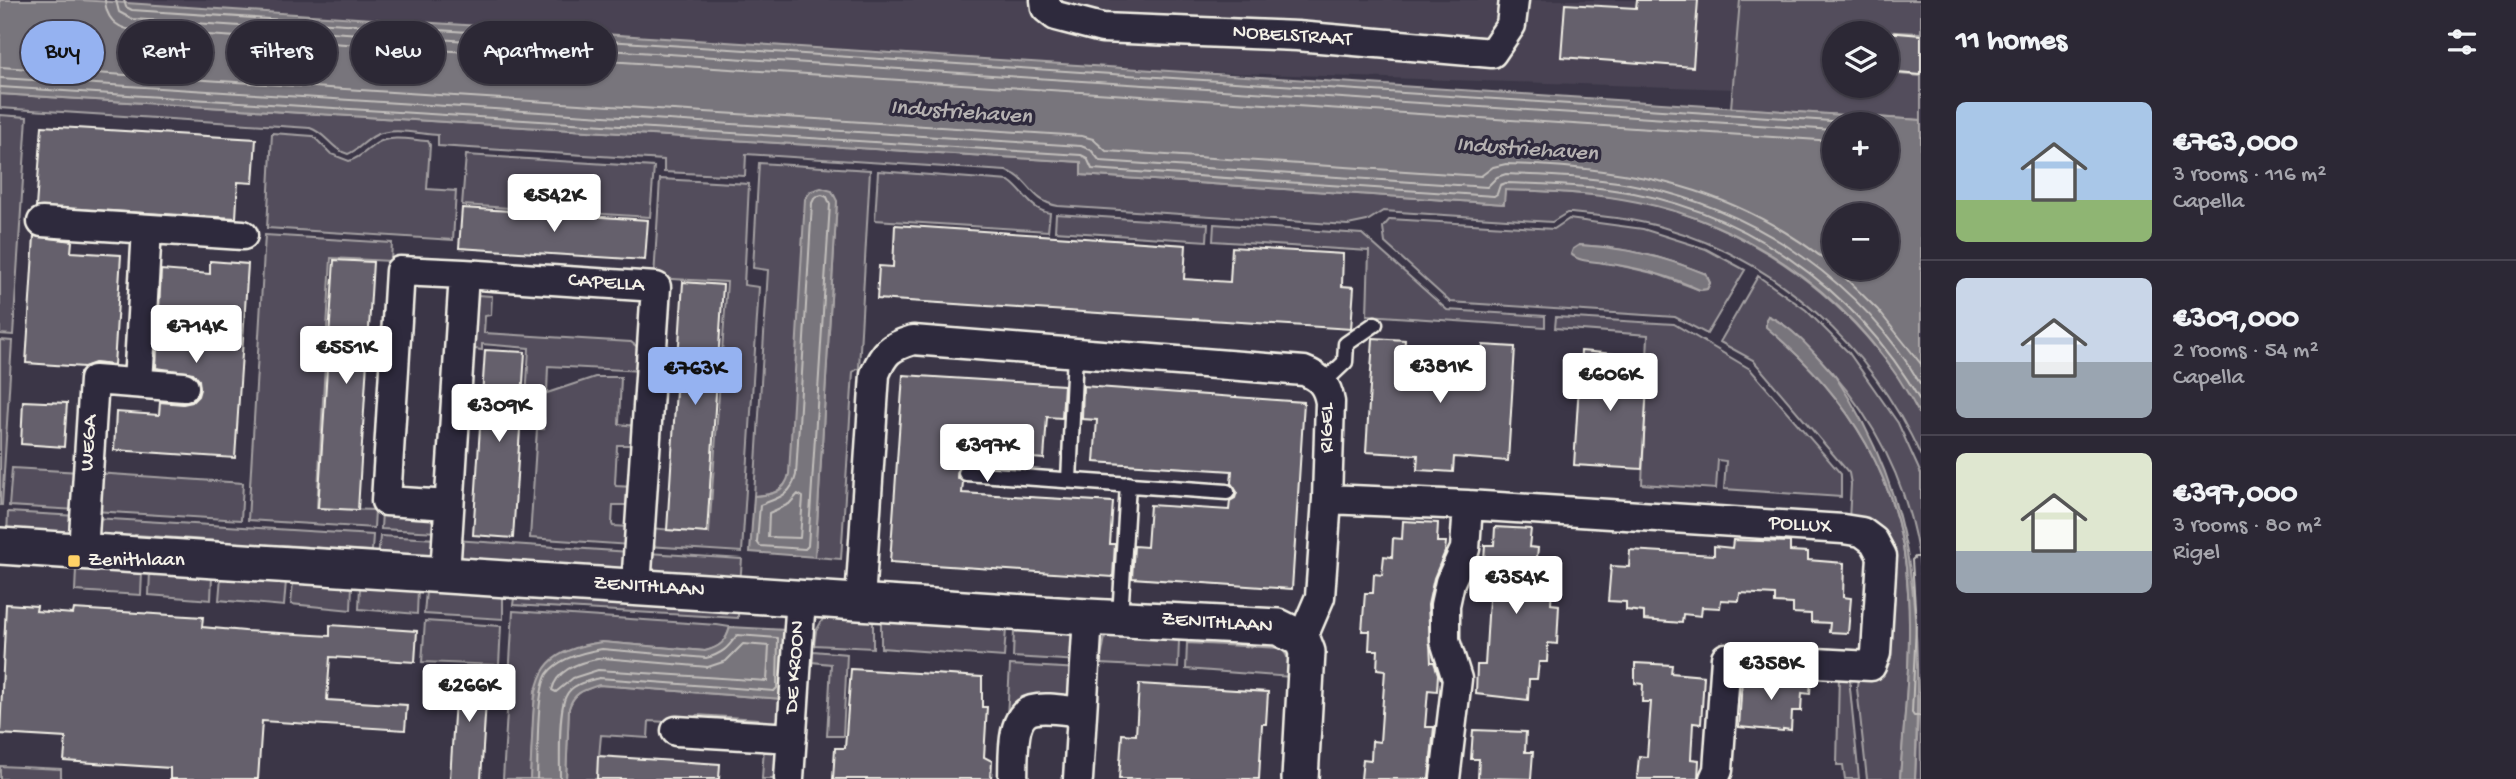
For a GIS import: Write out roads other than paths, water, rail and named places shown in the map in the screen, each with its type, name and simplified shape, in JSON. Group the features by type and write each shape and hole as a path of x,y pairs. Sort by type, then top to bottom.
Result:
{"street":[{"name":"NOBELSTRAAT","path":"1045,0 1046,8 1056,16 1102,28 1297,36 1492,53 1511,25 1514,0"},
{"path":"42,222 243,235"},
{"path":"138,383 147,229"},
{"name":"CAPELLA","path":"449,505 386,501 400,271 656,287 636,587"},
{"path":"445,574 464,274"},
{"name":"RIGEL","path":"860,601 875,374 883,356 897,345 913,340 1304,371 1317,376 1323,383 1330,402 1320,597 1301,639"},
{"name":"WEGA","path":"83,551 94,380 184,387"},
{"name":"POLLUX","path":"1327,499 1468,505 1862,532 1874,541 1882,556 1876,653 1871,666 1726,658 1718,770 1714,779"},
{"path":"1445,779 1457,679 1446,641 1445,605 1450,582 1465,549 1468,505"},
{"name":"ZENITHLAAN","path":"0,546 1278,627 1301,639"},
{"name":"DE KROON","path":"789,779 801,597"},
{"path":"1077,779 1082,712 1104,618"},
{"path":"1300,779 1307,667 1307,652 1301,639"},
{"path":"1013,779 1017,724 1024,714 1034,709 1082,712"},
{"name":"DE KROON","path":"676,731 792,738"}],"lane":[{"path":"1323,383 1345,362 1346,344 1375,324"},
{"path":"1069,480 1075,354"},
{"path":"966,473 1227,492"},
{"path":"1104,618 1128,484"}],"water":[{"name":"Industriehaven","path":"0,0 80,0 402,21 351,21 351,84 445,84 445,24 459,25 459,84 616,84 616,35 1822,114 1822,189 1899,189 1899,119 1921,120 1921,417 1898,377 1870,340 1839,307 1804,277 1725,230 1683,214 1638,202 1572,193 1505,190 1504,204 1081,175 1081,162 0,94"},
{"path":"821,188 832,191 837,201 815,557 750,552 754,496 781,489 789,474 805,199 811,191"},
{"path":"1579,245 1612,248 1660,258 1706,274 1710,283 1707,289 1700,290 1653,273 1582,260 1571,254"},
{"path":"1768,316 1796,335 1835,376 1863,424 1885,471 1900,519 1910,567 1915,617 1915,779 1900,779 1909,615 1904,552 1895,513 1883,478 1846,412 1796,354 1766,327"},
{"path":"730,627 786,630 783,699 599,685 577,695 569,708 566,779 530,779 533,718 538,685 542,673 558,656 569,650 602,642 705,651 722,643"}],"place":[{"name":"Zenithlaan","path":"74,561"}]}
